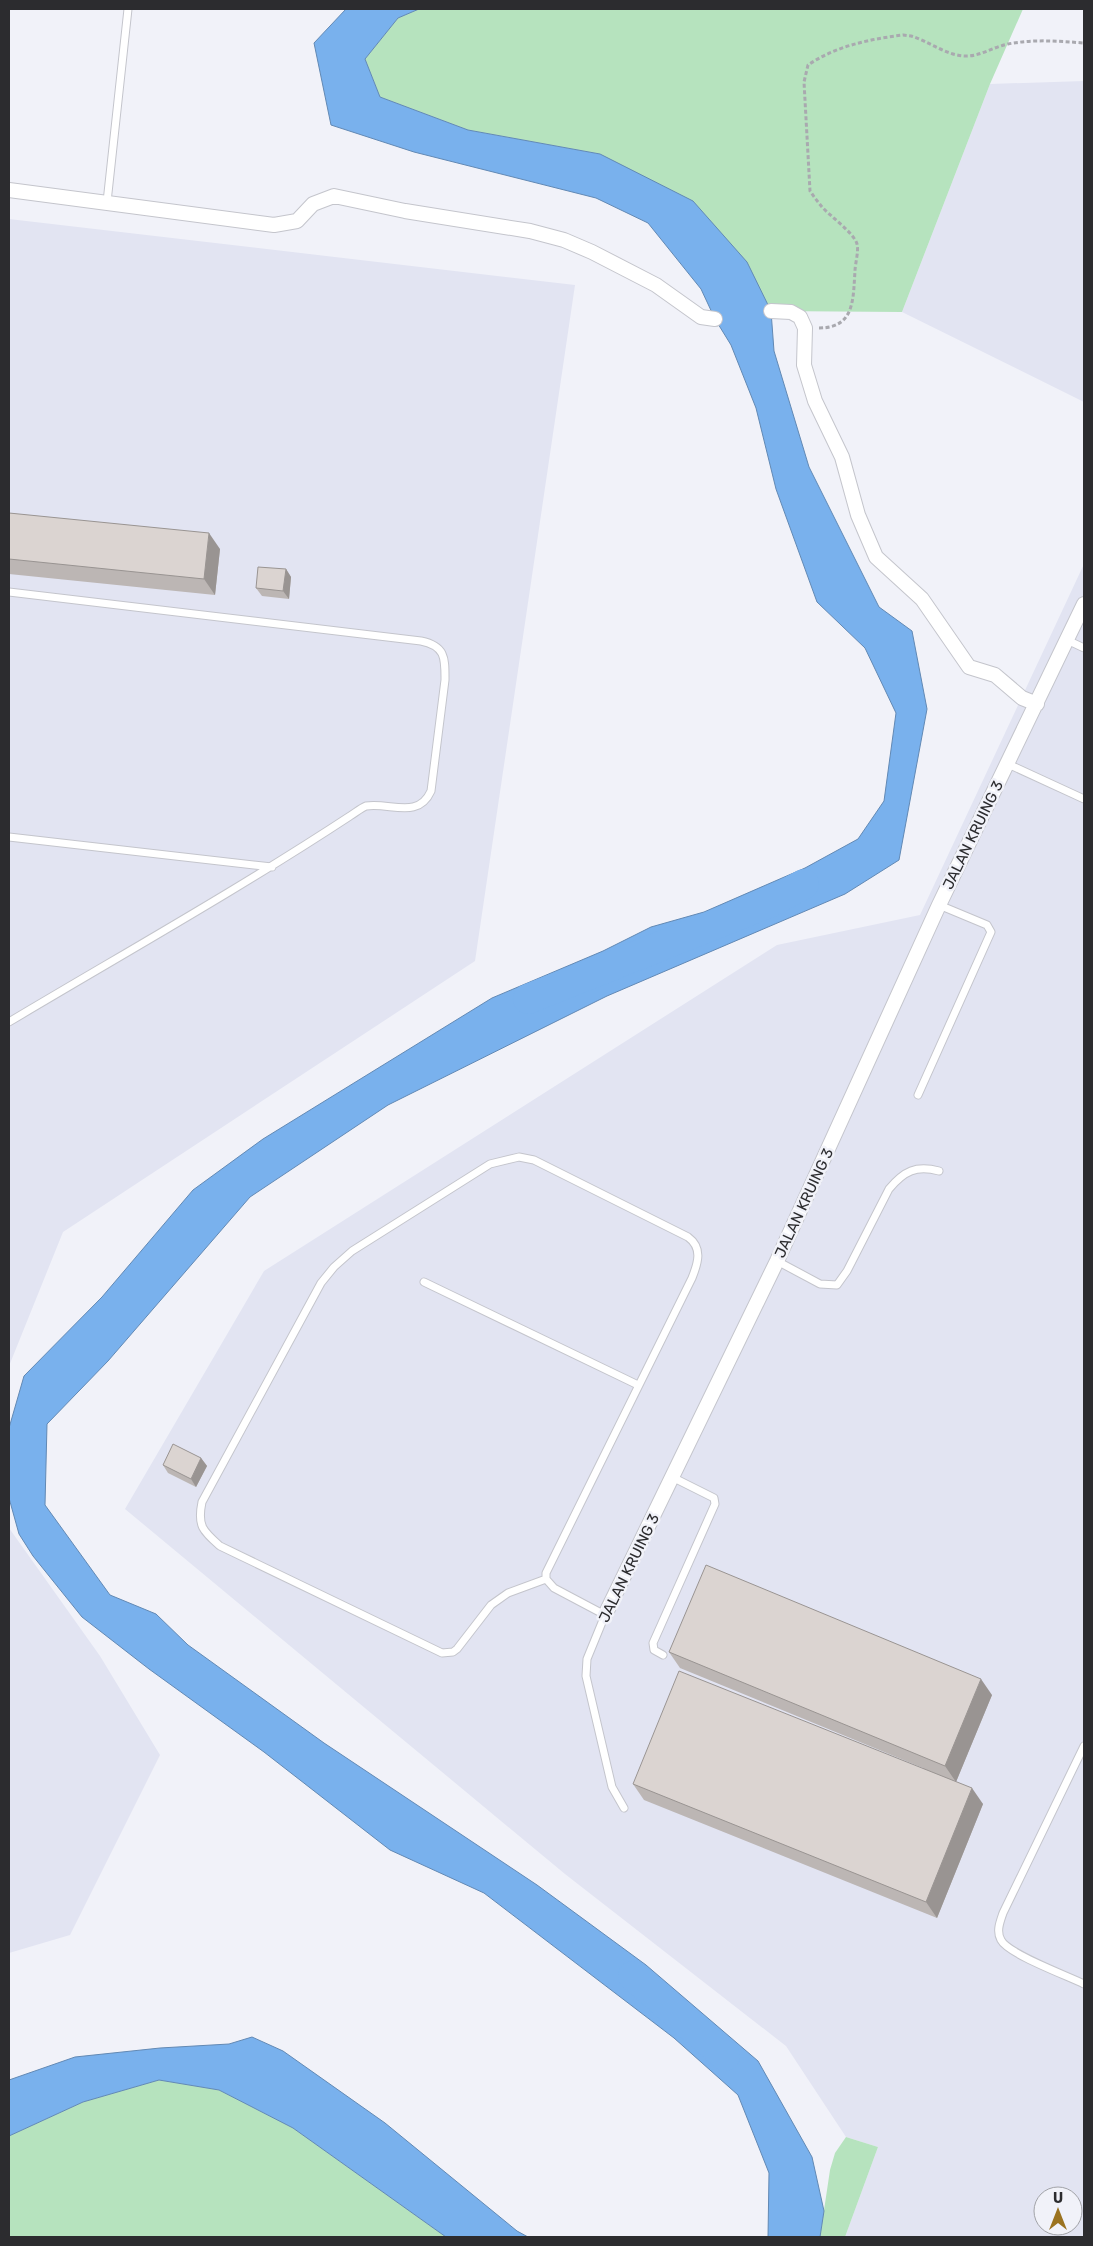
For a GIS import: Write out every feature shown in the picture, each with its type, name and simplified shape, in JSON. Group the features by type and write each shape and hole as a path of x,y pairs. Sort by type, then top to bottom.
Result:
{"street":[{"path":"9,190 274,225 297,221 313,204 334,196 406,211 501,225 564,240 656,285 701,317 715,319"},
{"path":"771,311 791,312 800,317 805,328 804,365 815,401 842,457 858,515 876,557 922,599 969,667 995,675 1022,698 1037,704"},
{"name":"JALAN KRUING 3","path":"605,1615 777,1261 939,905 1084,604"}],"lane":[{"path":"107,202 128,9"},
{"path":"9,592 398,638 430,643 438,648 445,660 445,680 430,791 428,796 418,806 411,808 364,807 272,867 9,1022"},
{"path":"1067,640 1084,648"},
{"path":"1008,764 1084,799"},
{"path":"9,837 272,867"},
{"path":"918,1095 991,932 987,925 939,905"},
{"path":"519,1157 534,1160 688,1237 696,1244 698,1258 692,1278 548,1567 546,1579 508,1593 491,1605 457,1649 453,1652 442,1654 220,1546 202,1528 199,1517 202,1502 321,1282 334,1267 352,1251 490,1164 519,1157"},
{"path":"777,1261 820,1284 837,1285 847,1271 889,1189 897,1180 914,1170 927,1168 939,1172"},
{"path":"424,1282 638,1385"},
{"path":"663,1656 654,1650 652,1643 715,1504 714,1498 672,1477"},
{"path":"546,1579 554,1588 605,1615"},
{"name":"JALAN KRUING 3","path":"605,1615 587,1659 586,1676 612,1787 624,1808"},
{"path":"1084,1746 1003,1913 998,1931 1000,1940 1014,1951 1084,1984"}],"path":[{"path":"805,328 829,328 838,325 845,318 852,305 857,244 850,234 820,205 810,191 804,82 808,65 827,54 851,45 903,35 911,36 957,55 966,56 976,55 1022,41 1046,40 1084,43"}],"shaded area":[{"path":"1084,81 1084,402 902,312 990,84"},
{"path":"9,219 575,285 475,961 63,1232 9,1366"},
{"path":"1084,564 1084,2237 845,2237 878,2147 846,2137 786,2046 565,1874 125,1509 264,1271 777,945 920,915"},
{"path":"9,1528 100,1656 160,1755 70,1935 9,1953"}],"green space":[{"path":"419,9 1023,9 990,84 902,312 771,311 600,154 468,130 380,97 365,59 398,18"},
{"path":"159,2080 219,2090 293,2128 446,2237 9,2237 9,2136 83,2102"},
{"path":"846,2137 878,2147 845,2237 820,2237 830,2170 835,2153"}],"water":[{"path":"346,9 419,9 398,18 365,59 380,97 468,130 600,154 693,201 747,262 771,311 774,351 809,467 879,607 912,631 927,709 899,860 845,894 607,996 388,1105 250,1197 108,1361 47,1424 45,1505 110,1595 156,1614 188,1645 324,1743 537,1885 646,1965 758,2061 812,2157 824,2211 820,2237 768,2237 769,2173 738,2095 674,2038 484,1893 390,1850 264,1752 149,1669 82,1617 33,1556 19,1534 9,1498 9,1428 24,1376 102,1297 193,1190 263,1139 492,998 603,951 651,927 704,912 805,868 858,839 884,801 896,713 865,648 817,602 776,489 756,408 731,345 715,319 701,289 648,223 596,198 414,152 331,125 314,43"},
{"path":"252,2037 283,2051 385,2123 517,2231 528,2237 446,2237 293,2128 219,2090 159,2080 83,2102 9,2136 9,2080 75,2057 160,2048 229,2044"}],"building":[{"path":"9,513 209,533 204,579 9,559"},
{"path":"258,567 286,569 283,591 256,588"},
{"path":"173,1444 201,1458 191,1479 163,1465"},
{"path":"706,1565 981,1679 945,1766 669,1652"},
{"path":"679,1671 972,1788 926,1902 633,1784"}],"waterway":[{"path":"528,999 771,902 804,884"},
{"path":"633,1976 725,2056"}]}
